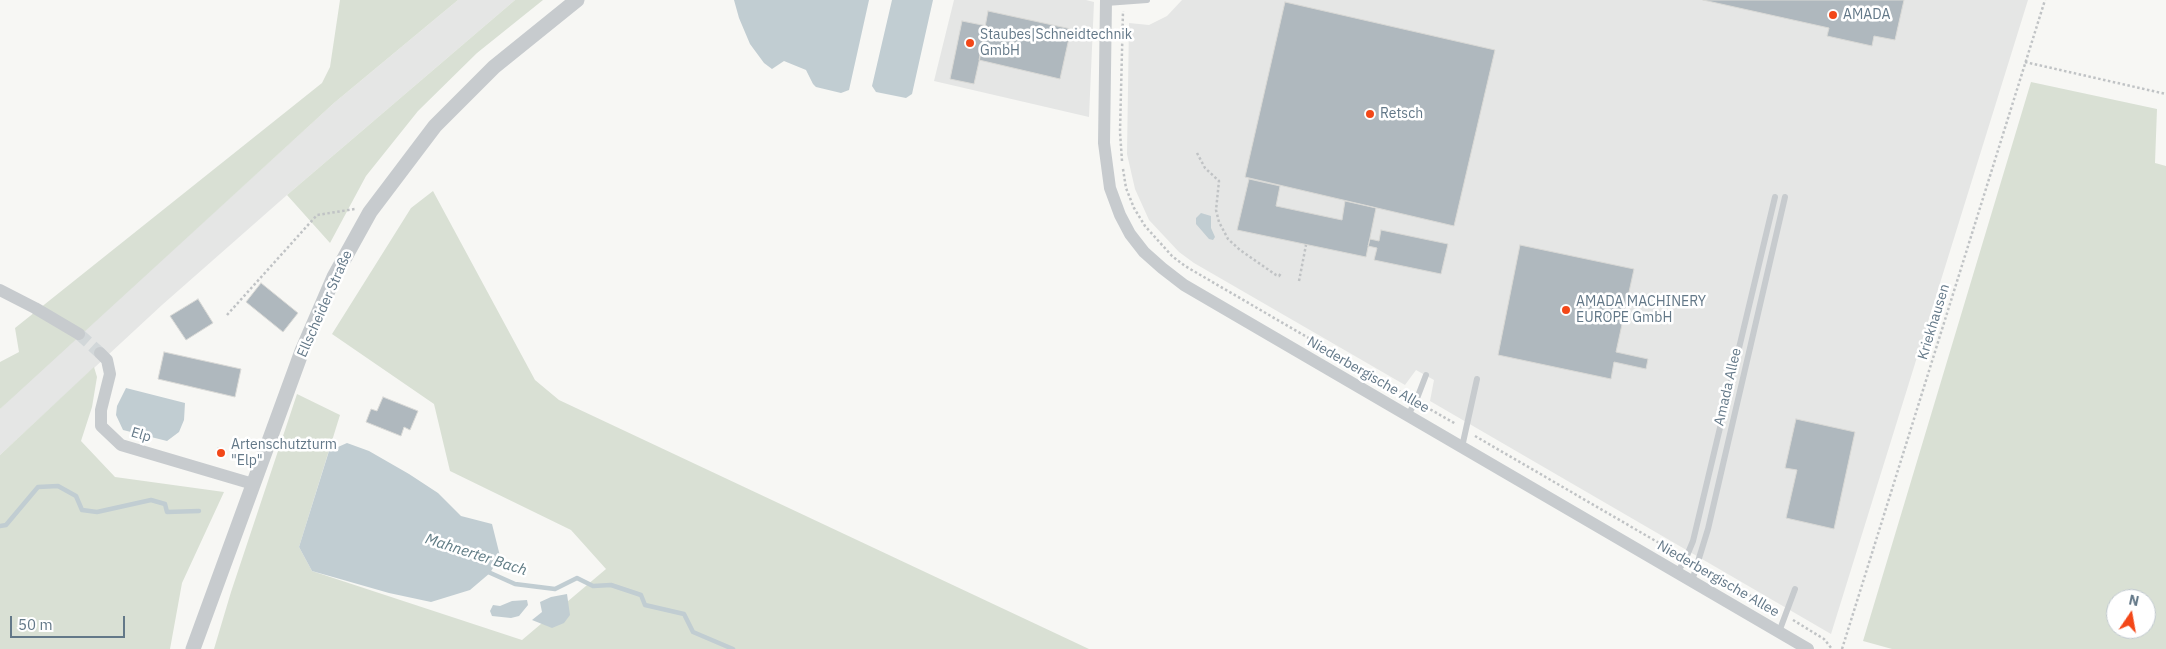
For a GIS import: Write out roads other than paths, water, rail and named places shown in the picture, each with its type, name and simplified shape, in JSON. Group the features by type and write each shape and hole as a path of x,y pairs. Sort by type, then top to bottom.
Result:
{"street":[{"name":"Ellscheider Straße","path":"193,649 302,351 334,277 370,212 435,126 494,67 577,0"},
{"name":"Niederbergische Allee","path":"1106,2 1104,143 1106,170 1114,202 1130,234 1144,252 1184,285 1808,649"},
{"path":"0,290 79,334"},
{"name":"Elp","path":"100,353 107,360 110,374 101,410 101,426 121,445 253,484"}],"lane":[{"path":"1106,2 1123,3 1147,0"},
{"name":"Amada Allee","path":"1676,573 1686,558 1696,526 1774,197"},
{"name":"Amada Allee","path":"1692,581 1708,529 1785,198"},
{"path":"1408,415 1426,376"},
{"path":"1462,447 1477,379"},
{"path":"1779,632 1795,589"}],"water":[{"path":"734,0 869,0 849,90 841,93 816,87 806,70 784,61 772,69 764,63 750,44"},
{"path":"892,0 933,0 912,94 906,98 876,92 872,86"},
{"path":"1201,213 1211,216 1211,228 1215,237 1213,240 1209,239 1196,224 1196,218"},
{"path":"126,388 185,403 184,420 179,432 167,441 123,430 116,415 117,406"},
{"path":"347,443 369,451 409,474 438,493 461,516 492,524 500,556 490,573 470,590 431,602 389,593 312,571 299,547 329,451"},
{"path":"567,594 570,615 564,623 552,628 532,620 542,612 540,602 551,597"},
{"path":"527,600 528,605 519,616 511,618 492,616 490,611 493,605 500,606 512,601"}],"waterway":[{"name":"Mahnerter Bach","path":"0,526 6,525 38,487 58,486 76,496 82,510 97,512 151,500 165,504 167,512 199,511"},
{"name":"Mahnerter Bach","path":"486,571 515,584 555,589 577,578 593,586 611,585 641,595 645,605 684,614 693,632 733,649"}],"tunnel":[{"path":"79,334 100,353"}],"place":[{"name":"AMADA","path":"1833,15"},
{"name":"Staubes|Schneidtechnik GmbH","path":"970,43"},
{"name":"Retsch","path":"1370,114"},
{"name":"AMADA MACHINERY EUROPE GmbH","path":"1566,310"},
{"name":"Artenschutzturm \"Elp\"","path":"221,453"}]}
